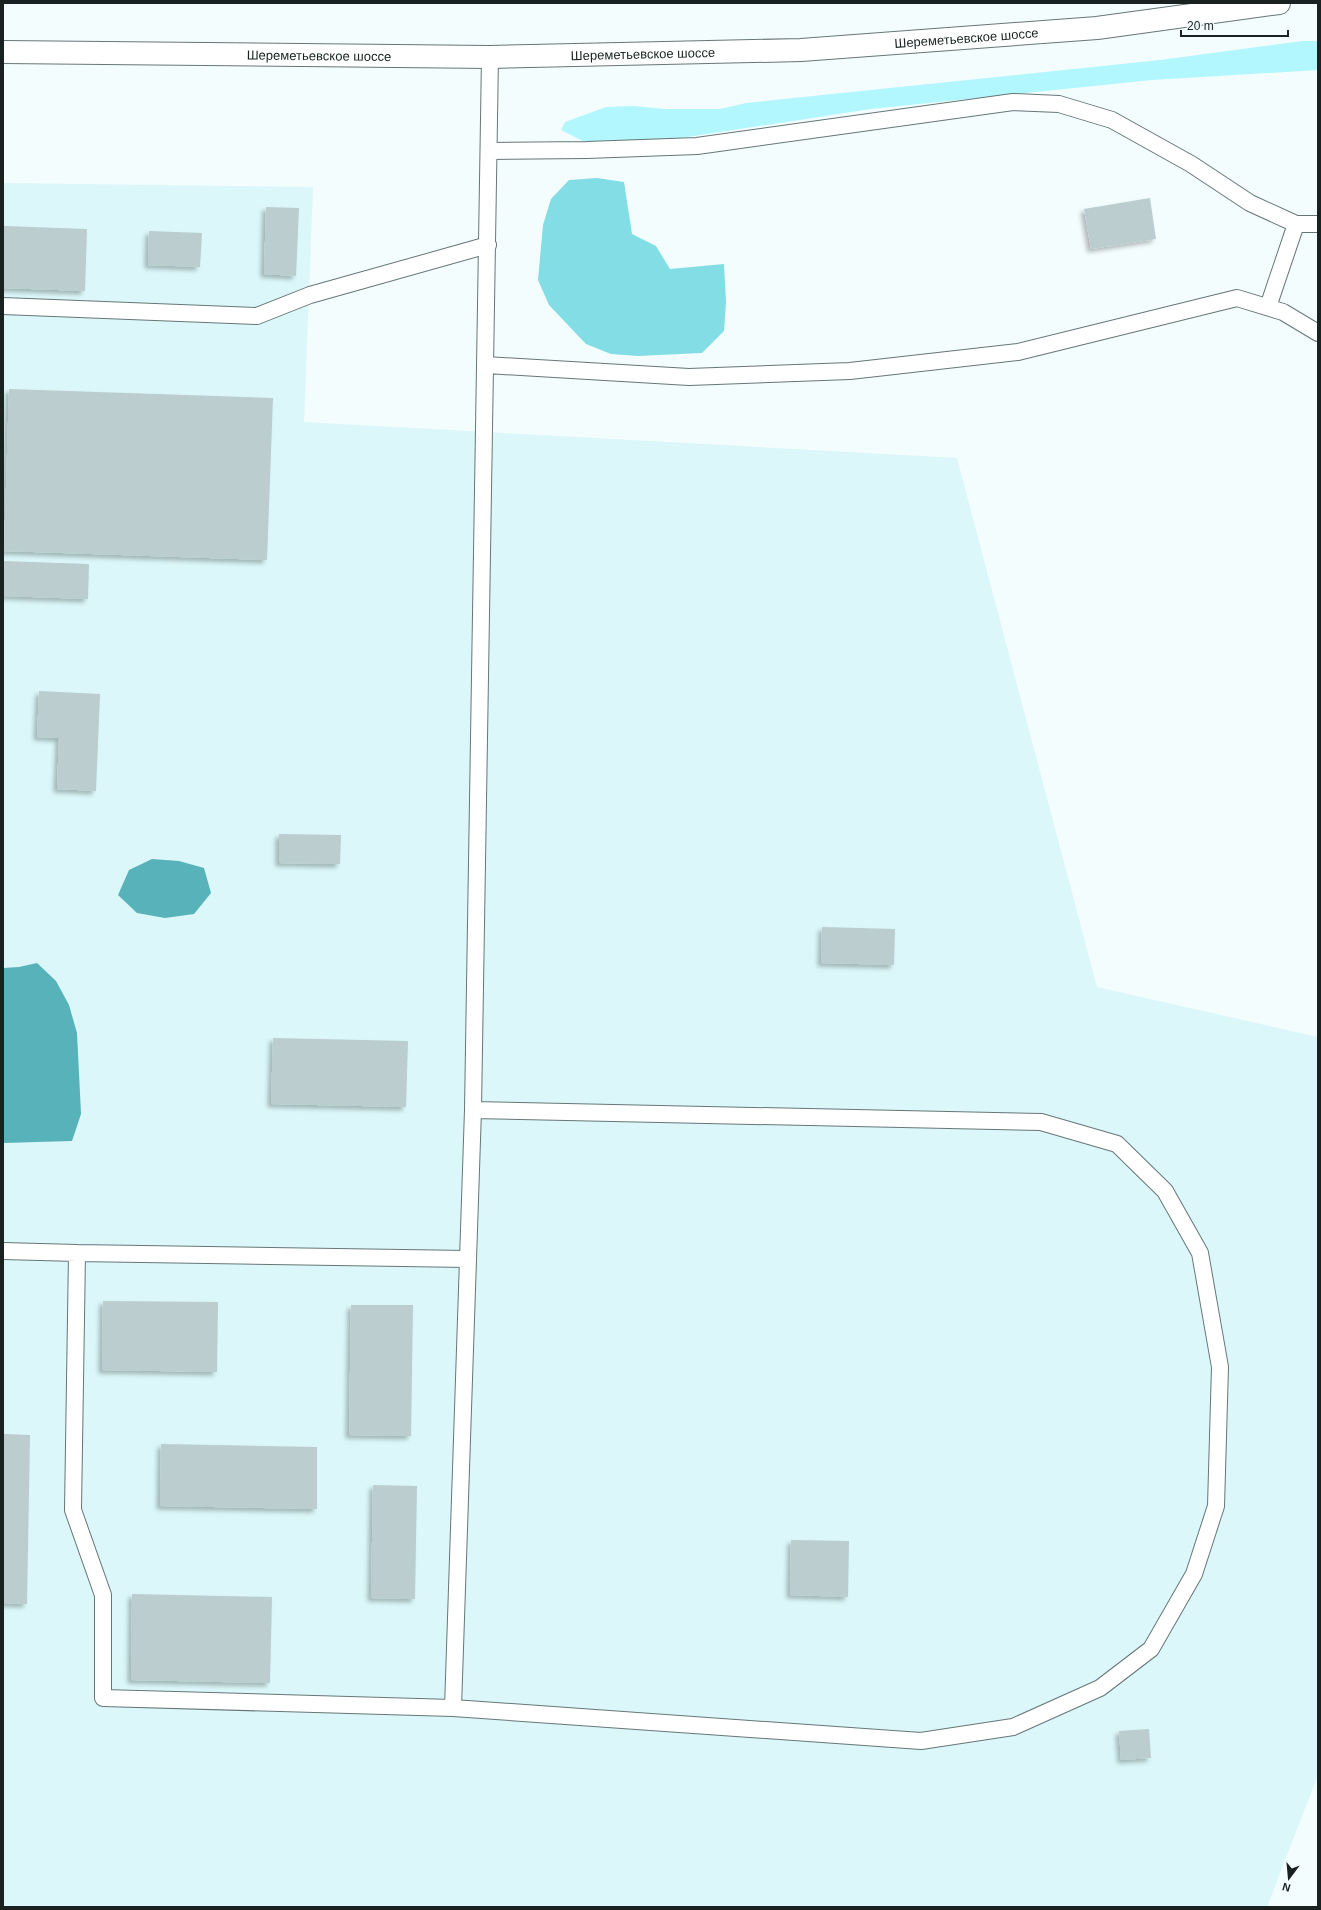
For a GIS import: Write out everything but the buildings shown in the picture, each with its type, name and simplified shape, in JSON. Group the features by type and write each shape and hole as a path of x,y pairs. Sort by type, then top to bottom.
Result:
{"main road":[{"name":"Шереметьевское шоссе","path":"3,52 490,57 800,50 1097,28 1279,3"}],"lane":[{"path":"454,1708 473,1110 490,151 490,57"},
{"path":"490,151 587,150 697,146 1013,102 1059,104 1112,120 1191,164 1250,203 1296,224 1318,224"},
{"path":"1268,307 1296,224"},
{"path":"3,306 256,316 310,294 488,245"},
{"path":"486,365 689,377 850,371 1018,352 1237,298 1283,312 1318,332"},
{"path":"77,1253 73,1510 103,1594 103,1698 454,1708 921,1742 1013,1727 1100,1688 1152,1649 1194,1574 1216,1506 1220,1367 1200,1254 1165,1192 1117,1144 1041,1122 473,1110"},
{"path":"3,1251 468,1259"}],"shaded area":[{"path":"1302,41 1318,41 1318,70 1152,80 871,109 629,146 585,142 561,130 565,122 606,107 634,106 664,109 720,109 746,103 1160,60"},
{"path":"597,178 624,182 632,234 656,246 670,269 724,264 726,302 724,331 702,353 638,356 611,354 586,344 549,305 538,280 543,225 551,199 569,180"},
{"path":"3,183 313,187 304,422 957,458 1097,987 1318,1037 1318,1775 1267,1907 3,1907"},
{"path":"152,859 179,861 204,868 211,893 194,914 165,918 137,913 118,895 129,870"},
{"path":"37,963 56,981 69,1005 77,1033 81,1114 72,1141 3,1143 3,968 19,967"}]}
